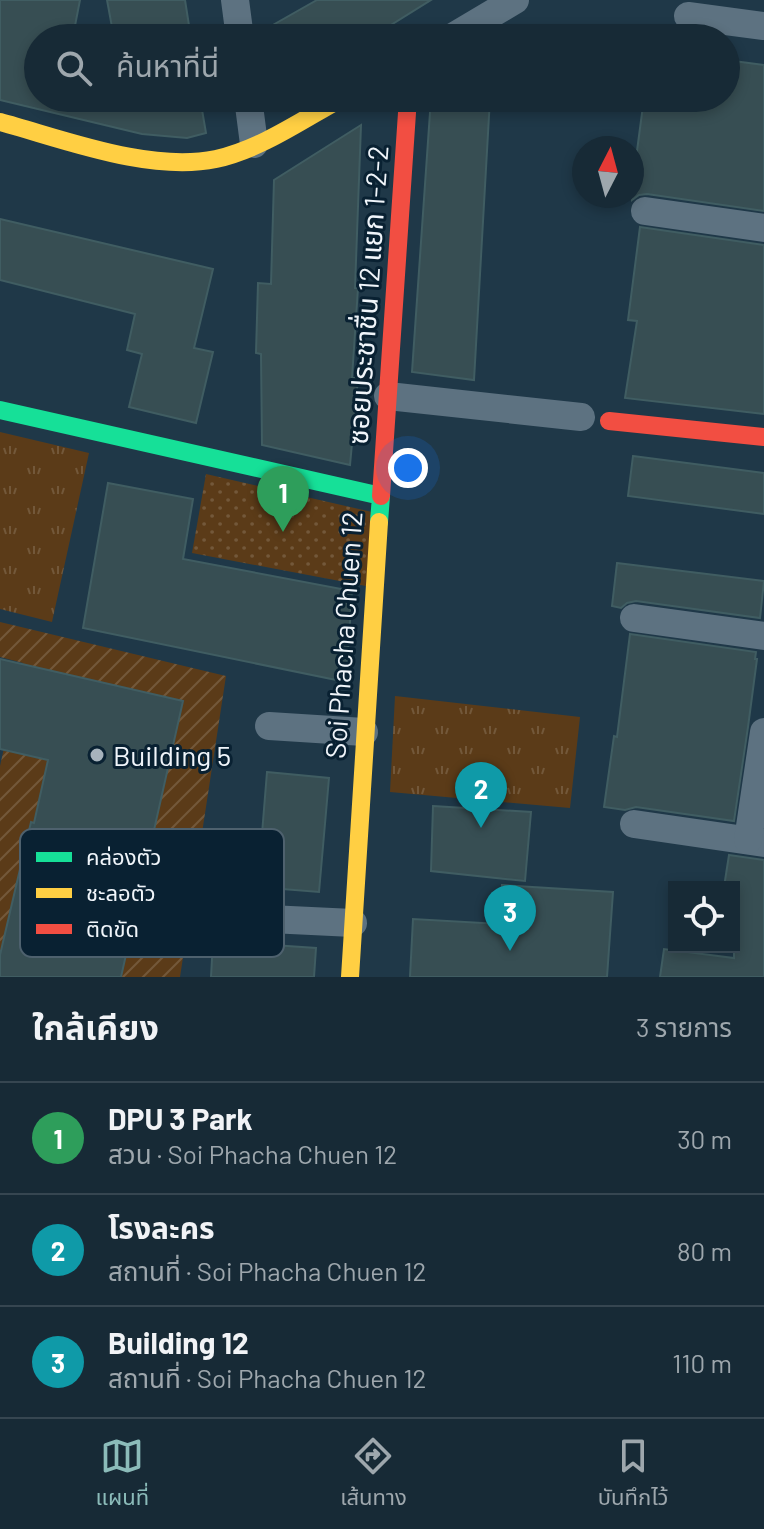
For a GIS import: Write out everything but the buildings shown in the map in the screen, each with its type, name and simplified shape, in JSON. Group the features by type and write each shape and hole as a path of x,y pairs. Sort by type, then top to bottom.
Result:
{"street":[{"path":"235,0 238,24"},
{"path":"475,24 515,0"},
{"path":"688,16 764,26"},
{"path":"250,112 254,144"},
{"path":"0,122 123,153 189,162 217,159 254,144 315,112"},
{"name":"ซอยประชาชื่น 12 แยก 1-2-2","path":"381,496 407,112"},
{"path":"645,211 764,228"},
{"path":"388,396 764,437"},
{"name":"Soi Phacha Chuen 12","path":"0,410 381,496 350,977"},
{"path":"634,618 764,636"},
{"path":"269,726 364,732"},
{"path":"634,824 756,842 764,732"},
{"path":"284,920 353,923"}],"green space":[{"path":"0,432 89,453 52,622 0,609"},
{"path":"206,474 372,512 366,586 192,553"},
{"path":"0,622 226,676 203,829 20,829 20,957 183,957 180,977 0,977 0,766 23,663 0,657"},
{"path":"395,696 580,717 570,808 390,792"}],"traffic: fast":[{"path":"0,410 381,496 379,522"}],"traffic: slow":[{"path":"0,122 135,158 190,162 216,159 249,148 318,112"},
{"path":"350,977 379,522"}],"traffic: jam":[{"path":"381,496 407,112"},
{"path":"609,421 764,437"}],"place":[{"name":"DPU 3 Park","path":"283,532"},
{"name":"Building 5","path":"97,755"},
{"name":"โรงละคร","path":"481,828"},
{"name":"Building 12","path":"510,951"}]}
